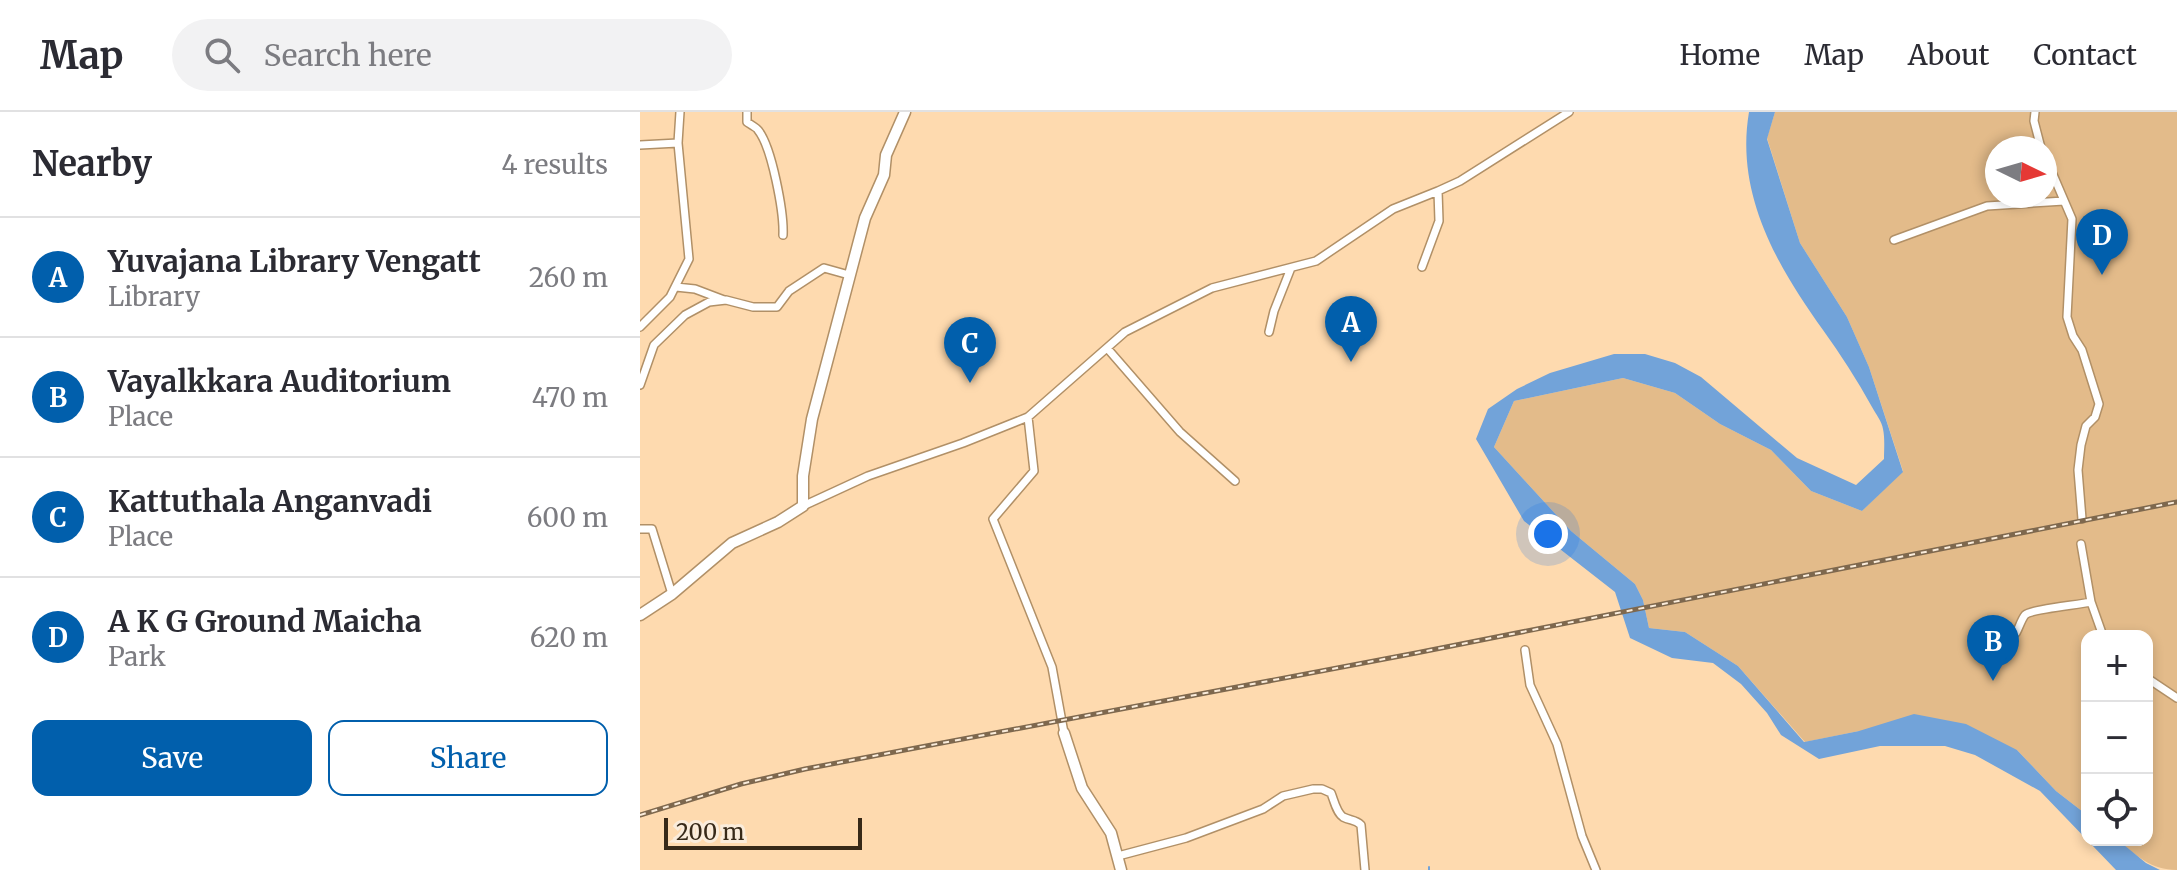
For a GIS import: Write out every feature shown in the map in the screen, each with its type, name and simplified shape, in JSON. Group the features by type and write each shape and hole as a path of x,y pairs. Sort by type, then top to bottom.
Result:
{"street":[{"path":"640,327 670,297 689,259 678,143 680,112"},
{"path":"747,112 747,122 757,129 772,168 784,221 783,235"},
{"path":"803,506 803,476 812,419 849,275 865,218 884,175 886,155 905,112"},
{"path":"640,615 672,594 732,543 868,476 1028,417 1125,332 1212,288 1316,261 1393,209 1460,181 1569,112"},
{"path":"2035,112 2038,136"},
{"path":"640,145 678,143"},
{"path":"2057,184 2072,219 2067,317 2073,336 2082,350 2099,404 2095,417 2086,426 2081,445 2078,470 2082,519"},
{"path":"1422,267 1439,221 1438,191"},
{"path":"1894,240 1987,206 2064,201"},
{"path":"676,287 695,289 753,307 777,307 789,291 824,268 849,275"},
{"path":"1269,332 1291,268"},
{"path":"640,385 654,345 667,332 685,315 709,302 726,300"},
{"path":"1107,348 1180,432 1235,481"},
{"path":"1028,417 1034,471 993,519 1052,667 1064,733 1082,788 1111,833 1121,870"},
{"path":"640,529 652,529 672,594"},
{"path":"2081,544 2091,602 2101,630"},
{"path":"1992,638 2016,633 2026,614 2035,609 2059,609 2091,602"},
{"path":"1525,650 1530,685 1557,744 1582,836 1596,870"},
{"path":"2153,682 2177,698"},
{"path":"1118,856 1186,838 1263,809 1283,796 1322,789 1331,793 1343,817 1358,820 1361,825 1365,870"}],"shaded area":[{"path":"1775,112 2177,112 2177,870 2152,865 2125,846 2153,846 2153,630 2081,630 2081,810 2056,791 2017,750 1859,731 1805,742 1738,666 1685,632 1649,628 1643,600 1635,584 1571,531 1494,447 1514,401 1623,378 1675,393 1720,424 1771,450 1811,491 1862,511 1903,471 1869,367 1847,317 1800,243 1767,138"}],"water":[{"path":"1749,112 1775,112 1767,139 1800,243 1847,317 1869,367 1903,472 1862,511 1811,491 1771,450 1720,424 1675,393 1623,378 1514,401 1494,447 1571,531 1635,584 1643,600 1649,628 1685,632 1738,666 1804,742 1859,731 1914,714 1966,724 2017,750 2056,791 2081,810 2081,834 2040,791 1975,755 1945,746 1880,746 1819,759 1781,735 1767,713 1741,684 1713,663 1672,658 1630,638 1615,592 1524,521 1476,439 1488,409 1517,389 1550,373 1614,354 1645,354 1675,363 1701,377 1797,458 1856,485 1884,459 1884,436 1880,421 1790,280 1764,228 1748,172 1746,142"},
{"path":"2093,846 2125,846 2160,870 2116,870"}],"railway":[{"path":"640,815 741,784 805,769 1416,653 2177,502"}],"place":[{"name":"A K G Ground Maicha","path":"2102,275"},
{"name":"Yuvajana Library Vengatt","path":"1351,362"},
{"name":"Kattuthala Anganvadi","path":"970,383"},
{"name":"Vayalkkara Auditorium","path":"1993,681"}]}
